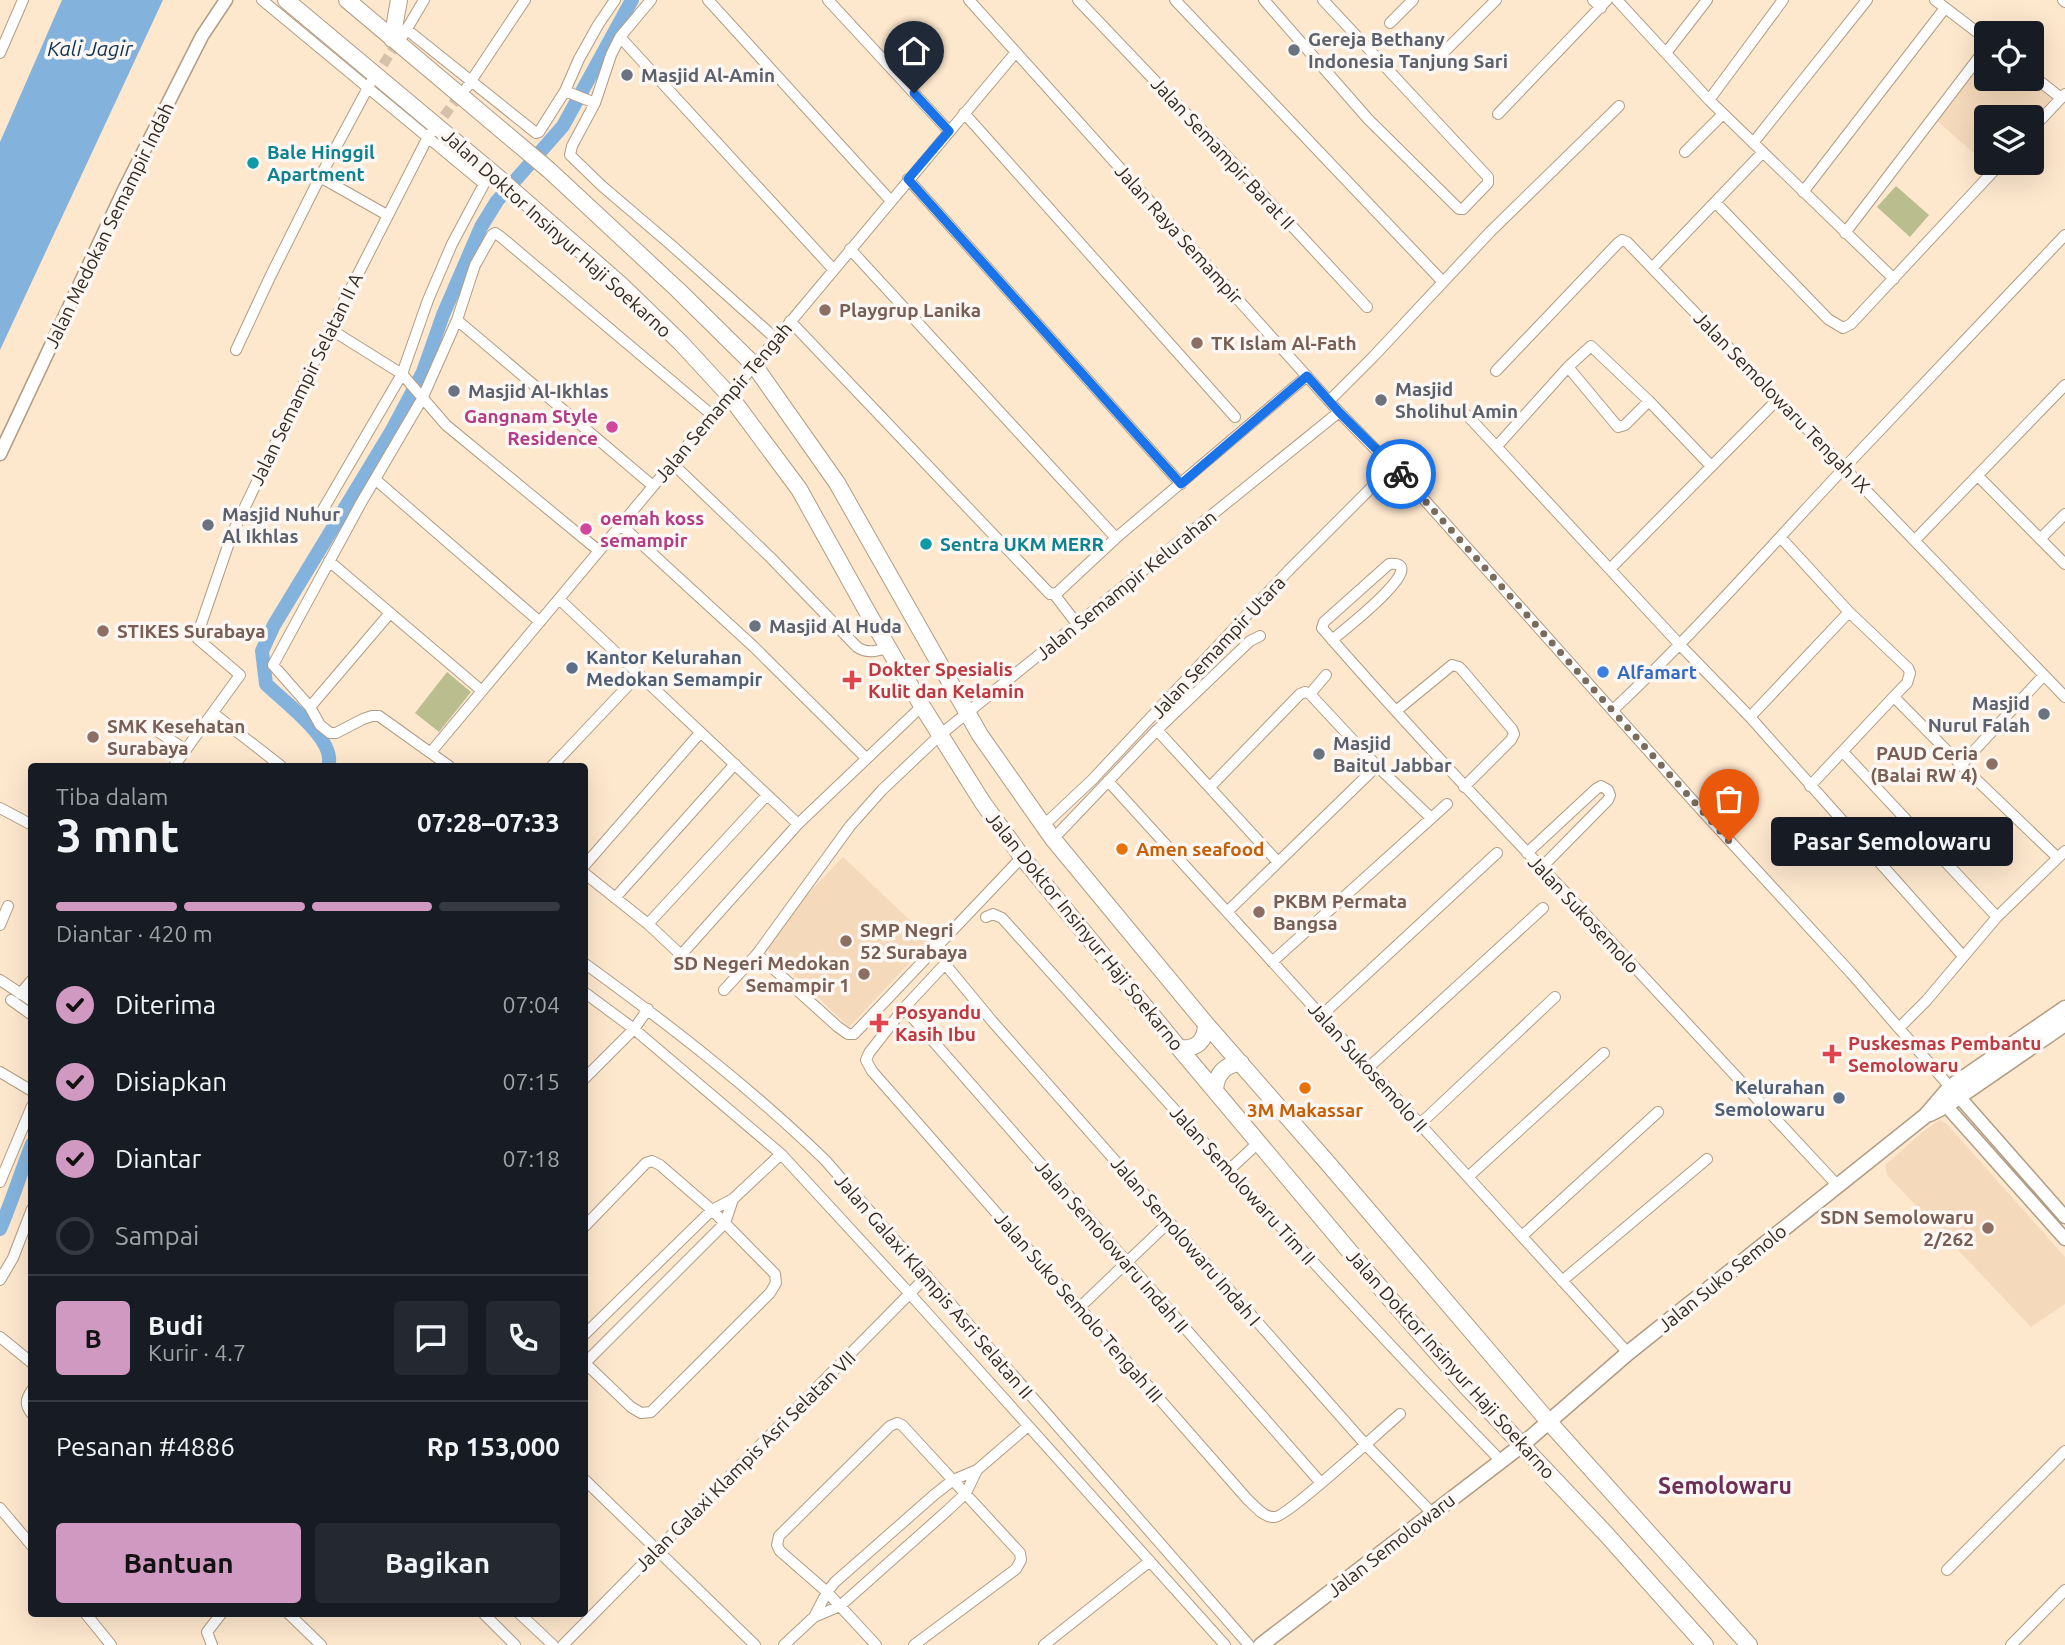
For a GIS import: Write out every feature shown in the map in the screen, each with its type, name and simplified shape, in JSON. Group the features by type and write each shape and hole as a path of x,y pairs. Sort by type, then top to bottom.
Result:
{"main road":[{"name":"Jalan Doktor Insinyur Haji Soekarno","path":"286,0 501,180 620,284 681,343 729,395 799,489 922,706 983,803 1022,857 1179,1048 1465,1385 1606,1534 1705,1645"},
{"name":"Jalan Doktor Insinyur Haji Soekarno","path":"347,0 400,35 678,290 754,365 837,483 967,713 1048,833 1206,1024 1549,1422 1749,1645"},
{"path":"399,0 400,35"},
{"path":"1943,1102 2065,1008"},
{"path":"1179,1048 1187,1049 1199,1044 1206,1032 1206,1024"},
{"path":"1954,1092 2065,1024"},
{"path":"1215,1090 1222,1071 1241,1063"},
{"name":"Jalan Suko Semolo","path":"1521,1446 1628,1353 1943,1102"},
{"name":"Jalan Semolowaru","path":"1261,1645 1521,1446"}],"street":[{"path":"0,53 23,0"},
{"name":"Jalan Medokan Semampir Indah","path":"0,454 124,190 202,36 226,0"},
{"path":"262,0 371,82 428,137 484,184 452,244 428,300 405,377 318,518"},
{"path":"424,0 400,35 536,134 567,91 591,36 615,0"},
{"path":"468,85 525,0"},
{"path":"651,0 620,37 572,146 571,156 775,338"},
{"path":"708,0 891,201"},
{"path":"828,0 949,131"},
{"name":"Jalan Raya Semampir","path":"969,0 1329,401 1392,466 1851,972 1954,1092"},
{"name":"Jalan Semampir Barat II","path":"1078,0 1367,307"},
{"path":"1175,0 1443,282"},
{"path":"1264,0 1368,119 1458,209 1463,209 1488,183 1489,178 1323,0"},
{"path":"1390,23 1413,0"},
{"path":"1431,65 1496,0"},
{"path":"1617,0 1709,100 1894,279"},
{"path":"1666,53 1707,0"},
{"path":"1709,100 1783,0"},
{"path":"1754,144 1867,0"},
{"path":"1935,0 1974,30"},
{"path":"1498,114 1600,3"},
{"path":"1803,192 1945,8"},
{"path":"620,37 833,269"},
{"name":"Jalan Semampir Tengah","path":"431,752 1016,52"},
{"path":"1845,233 1974,64"},
{"path":"236,350 320,177 371,82"},
{"path":"2044,83 2063,96 2044,117"},
{"path":"567,91 593,102"},
{"path":"1329,401 1490,232 1619,106"},
{"path":"964,113 1235,417"},
{"path":"1685,152 1723,114"},
{"name":"Jalan Semampir Selatan II A","path":"176,763 240,675 198,639 232,534 387,215 435,128"},
{"path":"1653,267 1763,152"},
{"path":"1715,202 1828,320 1843,328 1851,324 1990,175"},
{"path":"320,177 387,215"},
{"path":"908,179 1181,484"},
{"path":"445,763 379,716 363,719 343,730 330,733 320,725 310,707 273,665 421,397 457,320 475,265 492,235 495,233 712,415"},
{"path":"1613,710 1781,538 2065,235"},
{"name":"Jalan Semolowaru Tengah IX","path":"1496,371 1619,241 1627,242 2065,697"},
{"path":"850,249 1116,538"},
{"path":"457,320 653,486"},
{"path":"790,321 1077,624"},
{"path":"330,329 405,377 446,425 599,551"},
{"path":"1497,446 1587,347 1592,346 1711,466"},
{"path":"1568,367 1618,426 1625,425 1649,401"},
{"path":"1049,592 1307,376"},
{"path":"1915,540 2065,385"},
{"path":"1610,569 1778,399"},
{"name":"Jalan Semampir Kelurahan","path":"724,990 757,954 850,826 881,790 940,735 1339,412"},
{"path":"1466,415 1679,645 1750,717 1963,956"},
{"path":"672,463 771,558 857,647 863,652 888,648"},
{"name":"Jalan Semampir Utara","path":"1048,833 1093,780 1290,570 1392,466"},
{"path":"1978,476 2065,564"},
{"path":"376,480 540,622"},
{"path":"2040,540 2065,514"},
{"path":"621,525 754,647 866,758"},
{"path":"1781,538 1910,673 1907,683 1810,786"},
{"path":"329,561 482,691"},
{"path":"1389,564 1400,567 1400,578 1332,640 1322,628 1324,622 1389,564"},
{"path":"559,599 798,824"},
{"path":"310,707 390,612"},
{"path":"1750,717 1849,612"},
{"path":"1048,833 1108,781 1157,730 1251,641 1260,636"},
{"name":"Jalan Sukosemolo","path":"1332,640 1464,787 1838,1186"},
{"path":"1396,712 1452,665 1464,671 1514,734 1464,787"},
{"path":"555,763 639,674"},
{"path":"1310,694 1326,675"},
{"path":"1961,765 2044,675"},
{"path":"1210,787 1300,694 1305,692 1310,694 1377,766 1431,818"},
{"path":"1894,697 1961,765 2062,854 1997,917 1926,1001 1899,1028"},
{"path":"588,876 648,924 681,955 798,824 922,706"},
{"path":"213,713 277,763"},
{"path":"151,727 186,750"},
{"path":"1157,730 1277,861"},
{"path":"588,861 700,733"},
{"path":"1843,752 1997,917"},
{"path":"615,898 735,764"},
{"path":"1227,912 1377,766"},
{"name":"Jalan Sukosemolo II","path":"1108,781 1628,1353"},
{"path":"1527,853 1595,789 1601,786 1608,790 1608,800 1541,868"},
{"path":"648,924 767,795"},
{"path":"1272,962 1447,804"},
{"path":"0,808 28,823"},
{"path":"1321,1016 1497,853"},
{"path":"757,954 838,1027 848,1034 855,1034 1022,857"},
{"path":"0,925 8,906"},
{"path":"1368,1068 1543,908"},
{"name":"Jalan Semolowaru Tim II","path":"986,917 993,914 1002,918 1229,1171 1501,1461"},
{"name":"Jalan Suko Semolo Tengah III","path":"945,964 904,1008 867,1056 867,1064 1262,1513 1274,1517 1284,1513 1400,1414"},
{"name":"Jalan Semolowaru Indah I","path":"945,964 992,1021 1365,1444 1432,1513"},
{"name":"Jalan Galaxi Klampis Asri Selatan II","path":"588,966 648,1009 789,1125 825,1160 1249,1645"},
{"path":"0,980 28,999"},
{"path":"20,994 28,985"},
{"name":"Jalan Galaxi Klampis Asri Selatan II","path":"588,995 634,1029 781,1154 1224,1645"},
{"path":"1420,1124 1555,996"},
{"path":"10,1000 28,1012"},
{"name":"Jalan Semolowaru Indah II","path":"904,1008 1321,1483"},
{"path":"588,1075 634,1029 648,1009"},
{"path":"1468,1177 1604,1053"},
{"path":"0,1072 28,1089"},
{"path":"1954,1092 2065,1217"},
{"path":"1943,1102 2065,1239"},
{"path":"1522,1236 1658,1112"},
{"path":"0,1182 28,1116"},
{"path":"1229,1171 1259,1142"},
{"path":"588,1331 712,1210 733,1199 781,1154"},
{"path":"1562,1281 1707,1159"},
{"path":"588,1223 649,1161 660,1166 712,1210 775,1275 776,1283 770,1293 650,1412 642,1413 631,1407 588,1366"},
{"path":"588,1360 725,1223 733,1199"},
{"path":"0,1280 13,1258 28,1219"},
{"path":"1079,1308 1169,1222"},
{"name":"Jalan Galaxi Klampis Asri Selatan VII","path":"563,1645 927,1276"},
{"path":"0,1337 28,1360"},
{"path":"876,1645 840,1605 780,1551 777,1545 779,1536 890,1426 897,1423 902,1425 966,1493 1020,1553 1021,1560 1016,1569 914,1645"},
{"path":"814,1618 827,1592 855,1565 953,1480 977,1470 1028,1426"},
{"path":"1947,1570 2065,1451"},
{"path":"784,1645 814,1618 840,1605 966,1493 977,1470"},
{"path":"588,1483 755,1645"},
{"path":"0,1507 28,1541"},
{"path":"1044,1645 1150,1561"},
{"path":"1174,1589 1188,1577"},
{"path":"2011,1645 2065,1590"},
{"path":"88,1617 111,1645"},
{"path":"212,1645 207,1632 219,1617"},
{"path":"292,1617 321,1645"},
{"path":"487,1617 515,1645"},
{"path":"523,1617 553,1645"}],"shaded area":[{"path":"1974,73 1974,91 2044,91 2053,98 2044,108 2044,105 1974,105 1974,153 1937,121"},
{"name":"SMP Negri 52 Surabaya","path":"843,857 931,940 849,1027 761,943"},
{"name":"SDN Semolowaru 2/262","path":"1940,1120 1946,1123 2065,1257 2065,1304 2031,1327 1887,1175 1885,1165"}],"green space":[{"path":"1896,186 1929,215 1910,237 1877,207"},
{"path":"447,672 471,692 439,732 415,713"}],"water":[{"name":"Kali Jagir","path":"62,0 163,0 0,350 0,142"}],"waterway":[{"path":"328,763 325,745 317,734 266,684 262,651 274,625 391,432 423,372 443,315 481,227 497,201 563,126 632,0"},
{"path":"0,1229 28,1155"}],"tunnel":[{"path":"375,77 399,40"},
{"path":"435,128 462,92"}],"way so far":[{"path":"1401,474 1729,841"}],"place":[{"name":"Gereja Bethany Indonesia Tanjung Sari","path":"1294,50"},
{"name":"Masjid Al-Amin","path":"627,75"},
{"name":"Bale Hinggil Apartment","path":"253,163"},
{"name":"Playgrup Lanika","path":"825,310"},
{"name":"TK Islam Al-Fath","path":"1197,343"},
{"name":"Masjid Al-Ikhlas","path":"454,391"},
{"name":"Masjid Sholihul Amin","path":"1381,400"},
{"name":"Gangnam Style Residence","path":"612,427"},
{"name":"Masjid Nuhur Al Ikhlas","path":"208,525"},
{"name":"oemah koss semampir","path":"586,529"},
{"name":"Sentra UKM MERR","path":"926,544"},
{"name":"Masjid Al Huda","path":"755,626"},
{"name":"STIKES Surabaya","path":"103,631"},
{"name":"Kantor Kelurahan Medokan Semampir","path":"572,668"},
{"name":"Alfamart","path":"1603,672"},
{"name":"Dokter Spesialis Kulit dan Kelamin","path":"852,680"},
{"name":"Masjid Nurul Falah","path":"2044,714"},
{"name":"SMK Kesehatan Surabaya","path":"93,737"},
{"name":"Masjid Baitul Jabbar","path":"1319,754"},
{"name":"PAUD Ceria (Balai RW 4)","path":"1992,764"},
{"name":"Pasar Semolowaru","path":"1729,841"},
{"name":"Amen seafood","path":"1122,849"},
{"name":"PKBM Permata Bangsa","path":"1259,912"},
{"name":"SMP Negri 52 Surabaya","path":"846,941"},
{"name":"SD Negeri Medokan Semampir 1","path":"864,974"},
{"name":"Posyandu Kasih Ibu","path":"879,1023"},
{"name":"Puskesmas Pembantu Semolowaru","path":"1832,1054"},
{"name":"3M Makassar","path":"1305,1088"},
{"name":"Kelurahan Semolowaru","path":"1839,1098"},
{"name":"SDN Semolowaru 2/262","path":"1988,1228"}],"district":[{"name":"Semolowaru","path":"1725,1486"}],"route":[{"path":"914,93 949,131 908,179 1181,484 1307,376 1401,474"}]}
